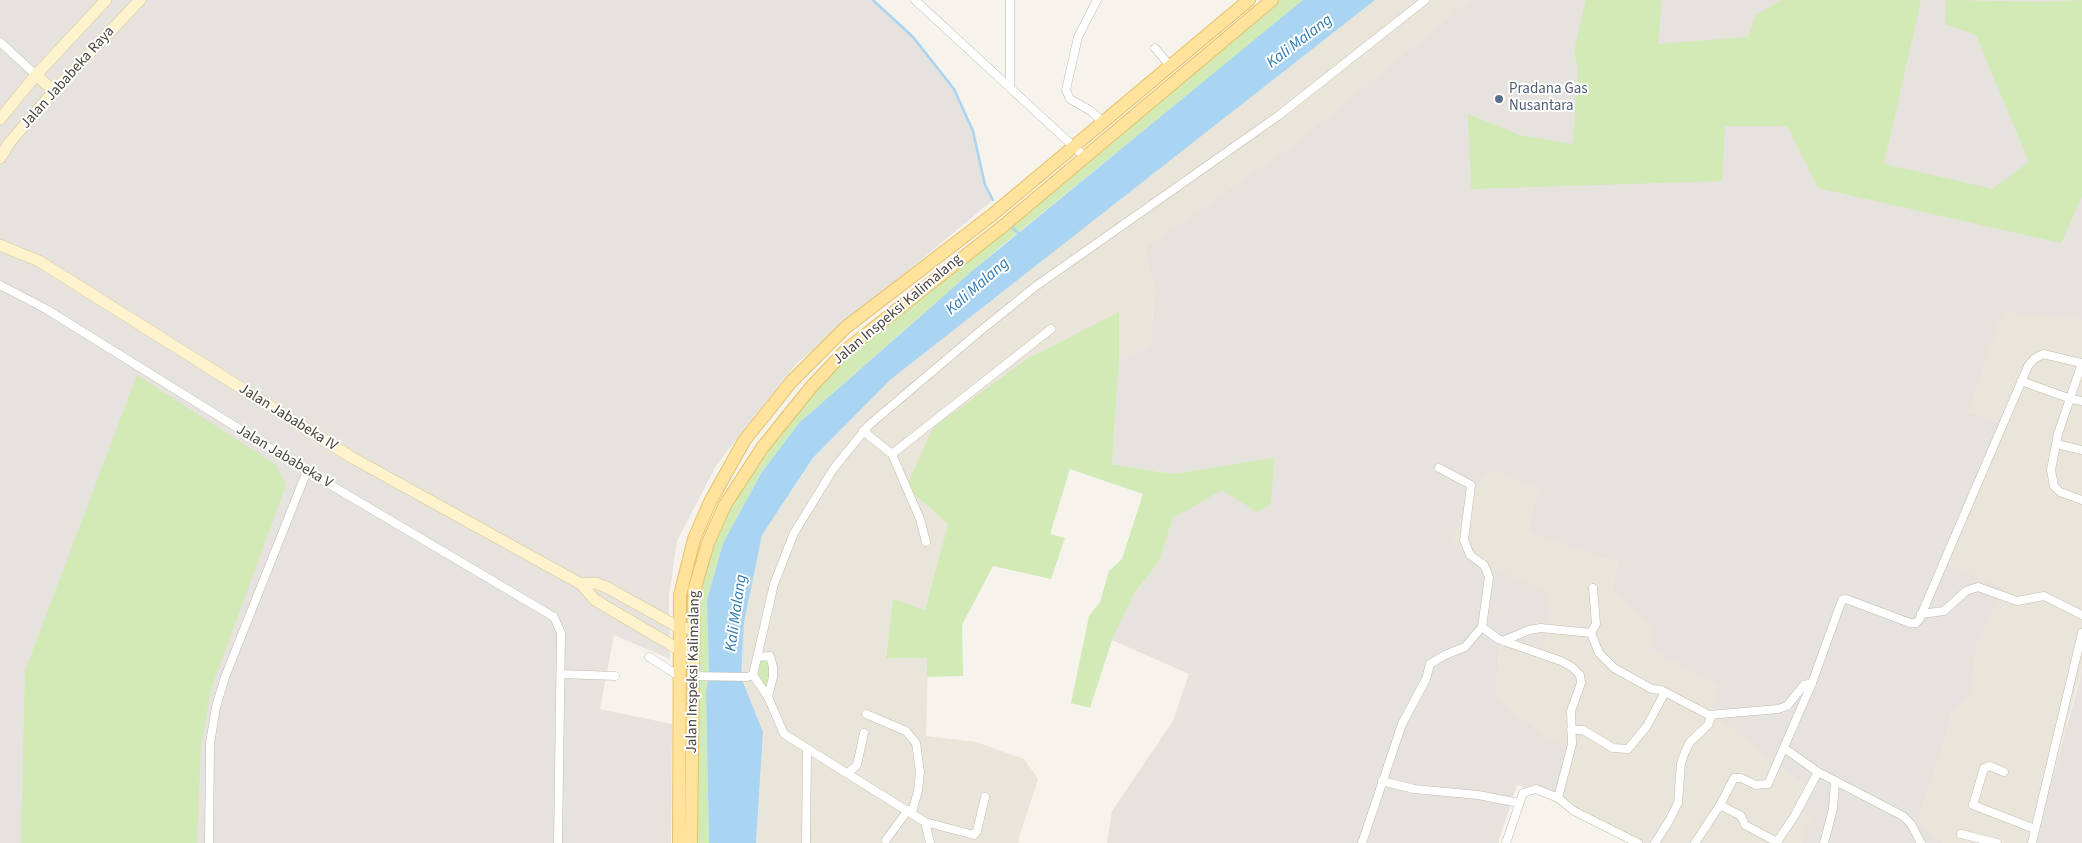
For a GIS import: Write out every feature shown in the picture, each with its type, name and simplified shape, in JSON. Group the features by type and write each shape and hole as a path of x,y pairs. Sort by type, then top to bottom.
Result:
{"main road":[{"name":"Jalan Inspeksi Kalimalang","path":"691,843 686,676 687,561 710,502 744,441 792,381 845,328 964,238 1075,148 1250,0"},
{"name":"Jalan Inspeksi Kalimalang","path":"686,608 694,591 703,558 725,505 762,448 833,363 876,324 1003,226 1272,0"},
{"path":"1213,31 1222,41"},
{"path":"1150,85 1159,95"},
{"path":"821,350 833,363"},
{"name":"Jalan Inspeksi Kalimalang","path":"679,843 686,676"}],"street":[{"name":"Jalan Jababeka Raya","path":"0,119 36,75 106,0"},
{"name":"Jalan Jababeka Raya","path":"0,158 10,142 54,92 140,0"},
{"path":"915,0 1085,157"},
{"path":"1010,0 1010,88"},
{"path":"1097,0 1078,37 1066,90 1070,99 1091,111 1104,123"},
{"path":"985,797 977,830 973,835 925,822 784,734 768,698 753,675 774,584 794,533 824,482 863,431 1036,286 1278,116 1425,0"},
{"path":"0,42 54,92"},
{"path":"1155,48 1171,66"},
{"name":"Jalan Jababeka IV","path":"0,245 39,261 350,457 581,584 595,600 686,650"},
{"name":"Jalan Jababeka V","path":"0,286 46,308 307,471 550,614 558,622 561,633 561,674"},
{"path":"892,454 1050,329"},
{"path":"1695,843 1720,805 1734,778 1741,778 1756,786 1768,784 1812,683 1842,600 1846,599 1910,624 1916,623 2028,366 2034,359 2043,354 2082,363 2052,461 2054,486 2060,492 2082,500"},
{"path":"2021,381 2071,399 2082,401"},
{"path":"863,431 892,454 920,519 926,542"},
{"path":"2056,444 2082,450"},
{"path":"1362,843 1402,724 1426,679 1430,664 1445,654 1465,647 1482,627 1489,577 1484,565 1470,555 1464,540 1471,485 1439,468"},
{"path":"209,843 210,743 216,707 225,677 307,471"},
{"name":"Jalan Jababeka IV","path":"581,584 596,583 606,587 686,628"},
{"path":"1921,614 1944,611 1966,591 1978,587 2017,601 2037,596 2045,597 2082,615"},
{"path":"1591,633 1596,624 1593,588"},
{"path":"1482,627 1503,641 1572,666 1580,674 1580,683 1571,711 1572,744 1558,798"},
{"path":"1503,641 1529,630 1541,628 1591,633"},
{"path":"2032,843 2082,632"},
{"path":"1591,633 1599,653 1610,664 1652,689 1665,692 1712,715 1778,709 1787,706 1804,685 1812,683"},
{"path":"757,657 770,656 773,667 768,698"},
{"path":"649,657 686,676 744,677 753,675"},
{"path":"558,843 561,674 616,676"},
{"path":"1571,730 1583,730 1612,748 1628,749 1647,726 1665,692"},
{"path":"866,714 906,731 916,743 920,772 918,790 910,811 886,840"},
{"path":"1655,843 1678,803 1681,763 1685,752 1690,742 1708,724 1712,715"},
{"path":"848,773 857,765 864,733"},
{"path":"1784,748 1818,772 1903,816 1921,843"},
{"path":"806,843 807,749"},
{"path":"2004,772 1990,766 1984,768 1972,805 2036,829"},
{"path":"1720,805 1740,816 1746,826 1777,842 1795,815 1818,772"},
{"path":"1824,843 1833,809 1835,780"},
{"path":"1382,781 1422,790 1478,795 1519,803"},
{"path":"1506,843 1524,792 1536,789 1558,798 1574,811 1638,843"},
{"path":"925,822 930,843"},
{"path":"1960,834 1997,843"}],"shaded area":[{"path":"0,0 873,0 913,37 954,89 973,131 985,185 993,200 797,363 717,464 677,541 669,596 670,659 614,635 600,709 672,724 671,843 0,843"},
{"path":"1375,0 1469,0 1292,145 1144,248 1155,287 1150,345 1119,361 1119,313 906,487 948,524 925,610 893,600 886,658 928,658 926,736 976,742 1024,759 1038,779 1018,841 1020,843 756,843 763,732 740,674 744,623 762,535 815,456 890,380"},
{"path":"1469,0 2082,0 2082,320 2003,312 1969,412 2000,423 1948,563 2004,588 1977,644 1972,693 1952,713 1937,766 1918,820 1943,843 1801,843 1812,814 1795,810 1809,789 1710,711 1720,687 1651,649 1655,629 1612,592 1617,563 1528,532 1537,489 1493,471 1472,491 1454,537 1469,558 1548,592 1549,623 1543,647 1500,637 1496,697 1548,738 1568,744 1554,798 1517,785 1498,843 1107,843 1112,811 1173,721 1189,674 1112,640 1134,594 1159,561 1173,518 1273,459 1173,474 1112,464 1119,361 1150,345 1155,287 1144,248 1292,145"},
{"path":"2003,311 2082,320 2082,668 2034,843 1943,843 1918,820 1937,766 1952,713 1972,693 1977,643 2004,588 1948,563 2000,423 1969,412"},
{"path":"1493,471 1537,489 1528,532 1617,563 1612,592 1656,629 1651,649 1721,687 1772,760 1809,789 1796,810 1813,814 1801,843 1628,843 1554,798 1568,744 1548,738 1496,697 1500,637 1469,558 1454,537 1472,491"},
{"path":"2082,668 2082,843 2034,843 2080,679"}],"green space":[{"path":"1272,0 1304,0 999,248 901,333 799,423 762,472 723,543 707,600 709,676 706,691 709,843 691,843 692,600 725,505 812,386"},
{"path":"1586,0 1662,0 1658,44 1748,37 1756,15 1782,0 1921,0 1884,164 1993,189 2029,162 1976,35 1945,24 1946,0 2046,2 2082,0 2082,196 2061,243 1818,188 1787,126 1725,126 1722,181 1471,189 1468,114 1520,135 1573,144 1578,69 1574,51"},
{"path":"1119,312 1119,361 1112,464 1173,474 1274,458 1271,504 1257,512 1222,490 1173,518 1159,561 1134,594 1112,640 1090,708 1071,703 1089,616 1100,602 1109,571 1122,559 1143,494 1070,469 1050,534 1065,538 1051,579 993,566 962,625 963,676 927,677 927,658 886,658 893,599 925,610 948,524 906,487 933,428 1027,359"},
{"path":"137,375 276,465 286,485 211,689 201,745 197,843 21,843 25,671"},
{"path":"770,656 773,667 768,697 753,675 757,657"}],"water":[{"path":"1303,0 1375,0 890,380 813,458 762,535 744,623 741,677 763,732 756,843 709,843 706,691 709,676 707,600 723,543 762,472 799,423 972,271"}],"waterway":[{"path":"873,0 913,37 954,89 973,131 985,185 993,200"},
{"path":"1013,228 1019,234"},
{"name":"Kali Malang","path":"732,780 733,843"}],"place":[{"name":"Pradana Gas Nusantara","path":"1499,99"}]}
